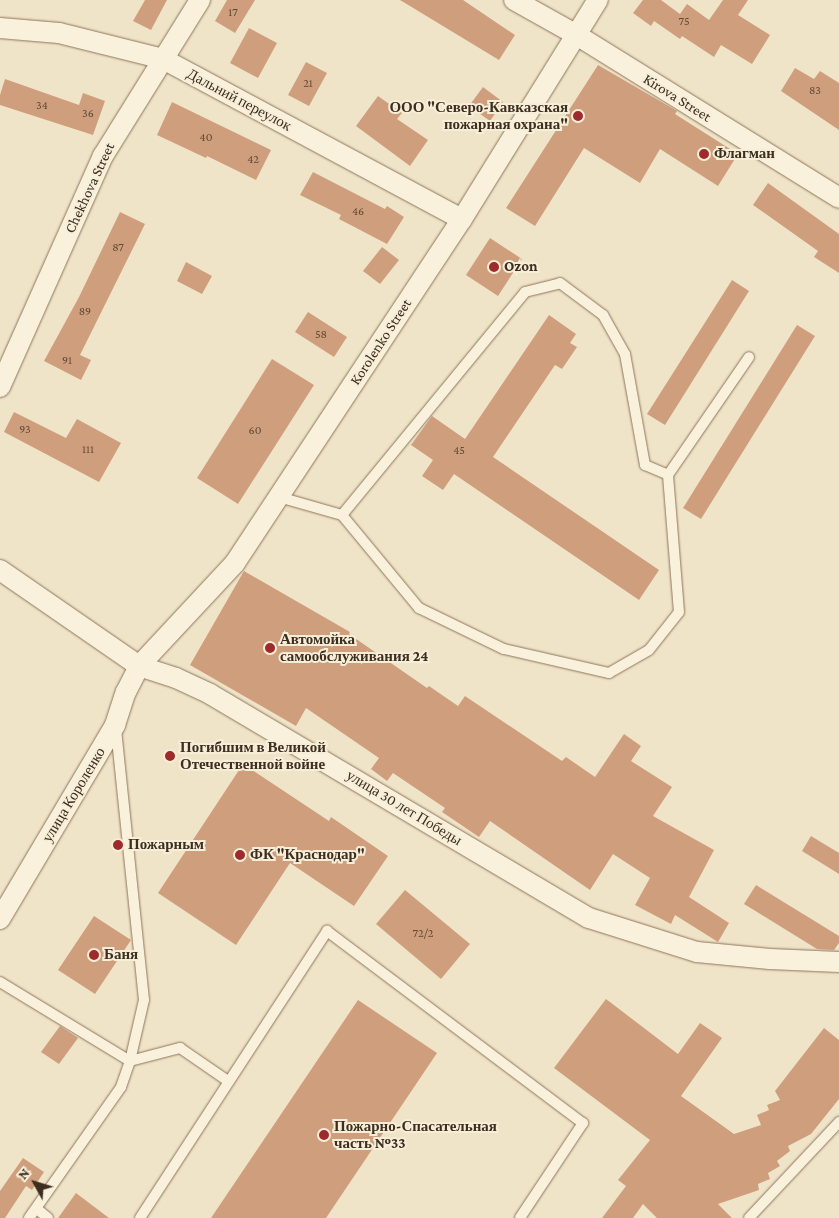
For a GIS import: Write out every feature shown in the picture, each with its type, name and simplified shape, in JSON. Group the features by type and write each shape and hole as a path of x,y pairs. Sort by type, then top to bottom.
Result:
{"street":[{"name":"Chekhova Street","path":"0,387 103,156 200,0"},
{"name":"Kirova Street","path":"514,0 575,34 839,198"},
{"name":"Korolenko Street","path":"139,666 235,563 462,219 575,34 598,0"},
{"name":"Дальний переулок","path":"0,28 59,33 163,60 462,219"},
{"name":"улица 30 лет Победы","path":"0,570 139,666 176,678 210,694 589,918 697,952 770,959 839,962"},
{"name":"улица Короленко","path":"0,919 115,725 126,692 139,666"}],"lane":[{"path":"342,515 525,292 560,283 603,315 626,354 645,465 668,475"},
{"path":"278,497 342,515 419,608 504,649 609,673 649,650 679,612 668,475 749,357"},
{"path":"29,1218 37,1210 121,1087 130,1061 144,1000 115,725"},
{"path":"140,1218 327,931 583,1123 520,1218"},
{"path":"0,982 130,1061 180,1048 228,1081"},
{"path":"749,1218 839,1122"},
{"path":"37,1210 48,1218"}],"building":[{"path":"145,0 167,0 151,30 133,21"},
{"path":"227,0 255,0 235,33 215,21"},
{"path":"400,0 463,0 515,35 499,60"},
{"path":"643,0 661,0 680,14 687,4 709,20 723,0 748,0 738,15 770,35 752,64 721,45 714,57 682,36 680,39 654,21 651,26 633,13"},
{"path":"249,28 277,43 258,78 230,63"},
{"path":"306,62 327,73 309,106 288,95"},
{"path":"598,65 677,111 675,114 738,154 718,186 660,149 640,183 584,148 535,226 506,208"},
{"path":"795,68 814,79 820,71 839,83 839,130 781,91"},
{"path":"5,79 79,105 83,93 105,101 93,135 0,105 0,95"},
{"path":"483,87 503,102 490,121 469,106"},
{"path":"378,96 402,113 397,119 428,140 410,166 356,126"},
{"path":"172,102 271,150 256,180 207,156 206,158 157,135"},
{"path":"313,172 385,209 387,206 404,217 387,244 339,219 341,215 300,195"},
{"path":"768,183 839,234 839,273 814,257 818,251 753,205"},
{"path":"120,212 145,224 80,355 91,360 81,380 44,361 79,297"},
{"name":"Ozon","path":"490,238 522,259 498,296 466,275"},
{"path":"382,247 399,260 380,284 363,271"},
{"path":"186,262 212,276 202,294 177,281"},
{"path":"732,280 749,291 665,425 647,414"},
{"path":"308,312 347,337 334,357 295,332"},
{"path":"549,315 576,334 570,343 577,347 562,369 555,365 493,457 659,570 639,600 454,474 443,490 422,476 433,460 411,445 432,416 465,439"},
{"path":"797,325 815,336 701,519 683,508"},
{"path":"272,359 314,385 238,504 197,478"},
{"path":"14,412 66,438 77,419 121,443 99,482 4,432"},
{"path":"244,571 350,632 349,634 427,688 429,686 458,706 465,696 562,761 566,757 595,777 624,734 641,746 631,761 672,787 653,816 714,850 689,897 729,923 718,942 675,915 671,924 635,905 650,878 613,854 590,890 490,821 479,837 442,812 445,808 393,773 387,781 371,769 379,758 306,708 296,726 190,665"},
{"name":"ФК \"Краснодар\"","path":"243,764 329,821 331,817 388,856 354,906 290,863 236,945 158,893"},
{"path":"811,836 839,853 839,874 802,851"},
{"path":"756,885 839,936 839,943 834,950 817,949 744,904"},
{"path":"405,890 470,944 441,979 376,924"},
{"name":"Баня","path":"94,916 131,940 95,994 58,970"},
{"path":"606,999 678,1054 700,1023 722,1038 681,1096 734,1134 761,1125 757,1115 769,1110 767,1105 780,1100 775,1091 824,1028 839,1040 839,1099 811,1134 788,1146 790,1151 777,1161 780,1166 768,1173 770,1179 758,1184 759,1190 718,1204 732,1218 657,1218 643,1204 633,1218 602,1218 626,1186 618,1180 650,1140 554,1068"},
{"name":"Пожарно-Спасательная часть №33","path":"358,1000 437,1053 326,1218 211,1218"},
{"path":"60,1026 78,1038 59,1064 41,1052"},
{"path":"23,1158 44,1172 32,1190 26,1186 5,1218 0,1218 0,1191"},
{"path":"76,1193 109,1218 58,1218"}],"place":[{"name":"ООО \"Северо-Кавказская пожарная охрана\"","path":"578,116"},
{"name":"Флагман","path":"704,154"},
{"name":"Ozon","path":"494,267"},
{"name":"Автомойка самообслуживания 24","path":"270,648"},
{"name":"Погибшим в Великой Отечественной войне","path":"170,756"},
{"name":"Пожарным","path":"118,845"},
{"name":"ФК \"Краснодар\"","path":"240,855"},
{"name":"Баня","path":"94,955"},
{"name":"Пожарно-Спасательная часть №33","path":"324,1135"}]}
